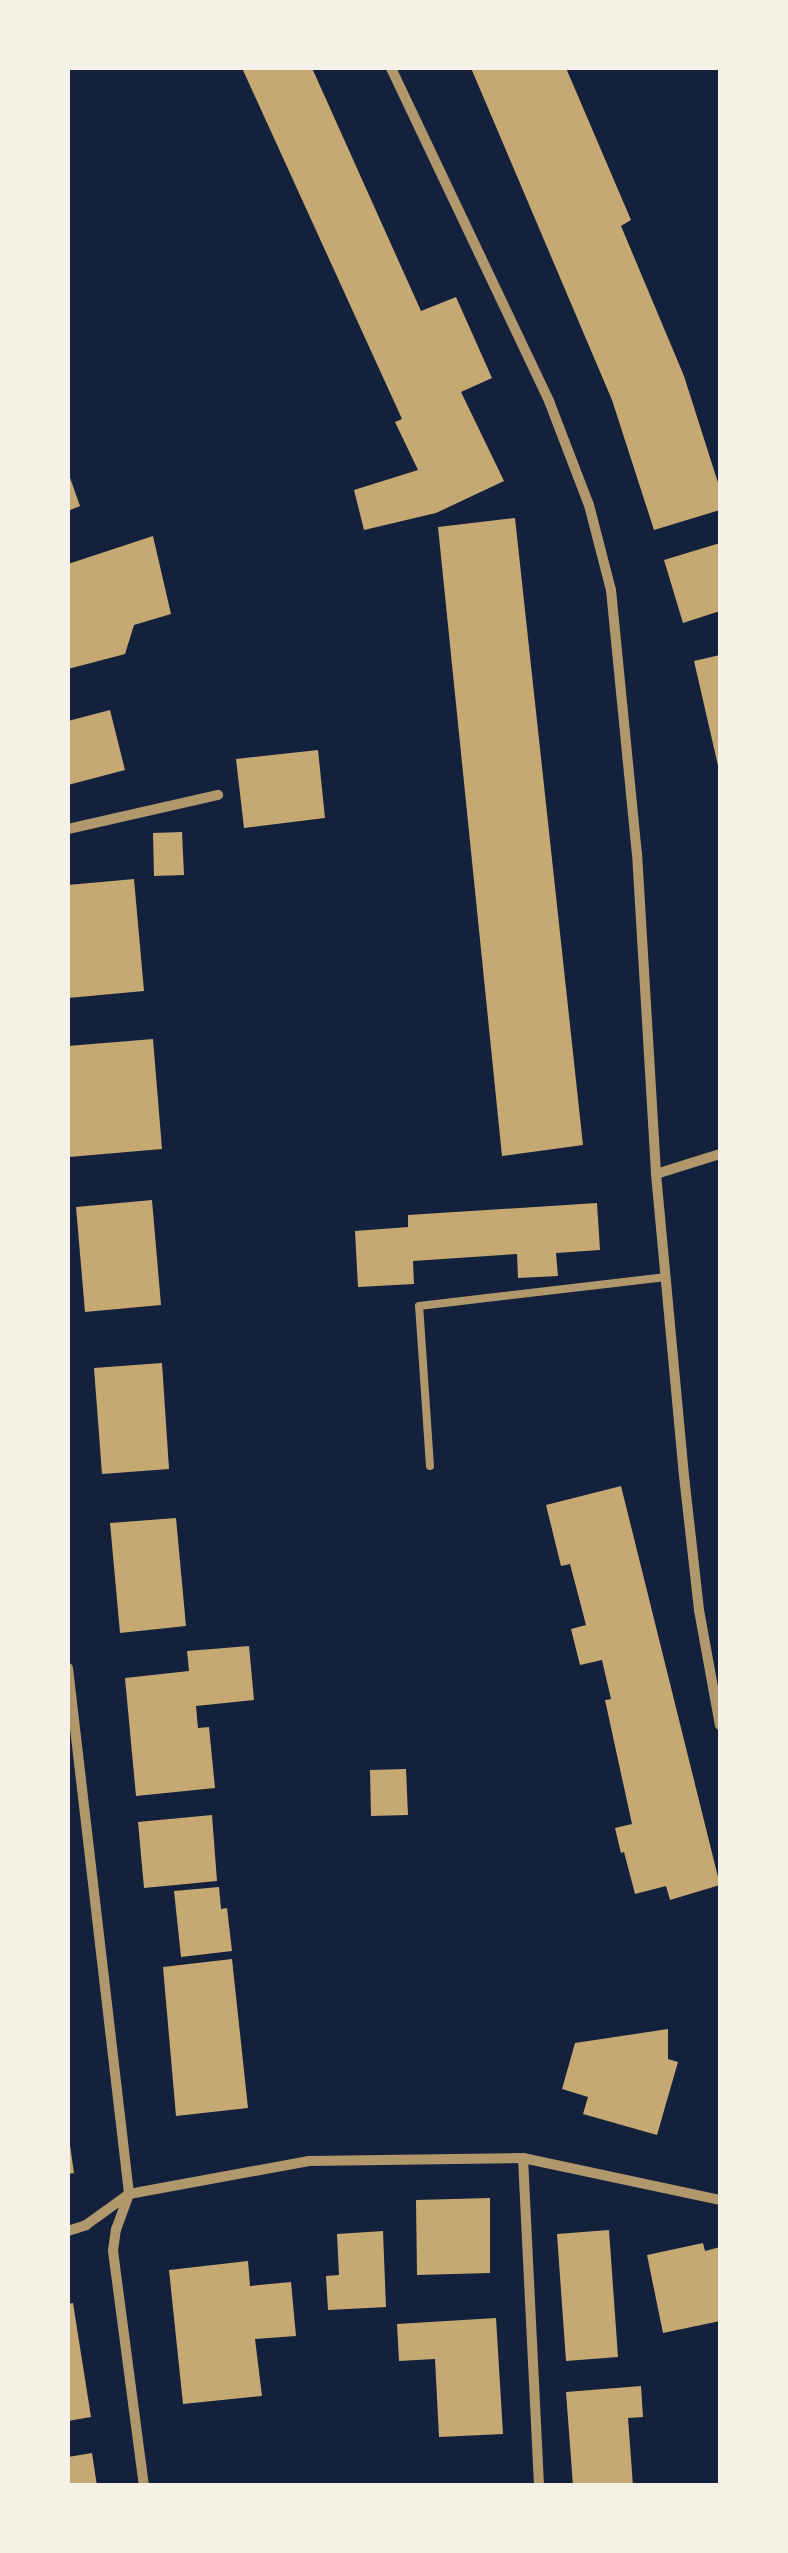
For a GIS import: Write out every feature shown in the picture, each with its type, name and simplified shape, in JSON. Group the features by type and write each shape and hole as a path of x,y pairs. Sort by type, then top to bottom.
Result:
{"street":[{"path":"390,68 549,401 590,505 611,590 637,853 656,1174 699,1610 720,1725"},
{"path":"68,829 218,795"},
{"path":"656,1174 720,1154"},
{"path":"68,1668 129,2194 116,2229 114,2251 144,2486"},
{"path":"523,2158 538,2486"},
{"path":"68,2231 86,2226 129,2194 309,2161 523,2158 720,2200"}],"lane":[{"path":"430,1466 418,1306 666,1277"}],"building":[{"path":"242,68 312,68 421,311 456,297 492,378 461,392 504,481 436,513 364,530 354,490 418,470 395,422 402,419"},
{"path":"471,68 566,68 631,220 621,226 684,376 720,489 720,510 654,530 612,400"},
{"path":"68,472 80,506 68,511"},
{"path":"515,518 583,1145 502,1156 438,527"},
{"path":"153,536 171,614 134,625 125,654 68,669 68,564"},
{"path":"720,543 720,611 683,623 664,560"},
{"path":"720,655 720,770 719,770 694,661"},
{"path":"110,710 125,770 68,785 68,721"},
{"path":"318,750 325,818 244,828 236,759"},
{"path":"182,832 184,875 154,876 153,833"},
{"path":"134,879 144,991 68,998 68,885"},
{"path":"153,1039 162,1149 69,1157 68,1046"},
{"path":"152,1200 161,1305 85,1312 76,1207"},
{"path":"597,1203 600,1250 556,1253 558,1276 518,1278 517,1254 413,1261 414,1284 358,1287 355,1231 408,1227 408,1215"},
{"path":"162,1363 169,1469 102,1474 94,1368"},
{"path":"621,1486 720,1885 670,1900 666,1886 635,1894 624,1852 621,1853 615,1828 632,1824 605,1700 611,1699 602,1660 580,1665 571,1629 586,1625 570,1564 561,1566 546,1505"},
{"path":"176,1518 186,1626 120,1633 110,1523"},
{"path":"249,1646 254,1700 196,1706 198,1728 209,1727 215,1788 136,1796 125,1678 189,1671 187,1651"},
{"path":"406,1769 408,1815 371,1816 370,1770"},
{"path":"212,1815 217,1881 144,1888 138,1822"},
{"path":"219,1887 221,1909 227,1908 232,1951 181,1957 174,1891"},
{"path":"232,1959 248,2108 176,2116 163,1967"},
{"path":"668,2029 668,2059 678,2062 657,2135 583,2114 588,2097 562,2089 575,2043"},
{"path":"68,2131 74,2173 68,2174"},
{"path":"490,2198 490,2273 417,2275 416,2200"},
{"path":"609,2230 618,2357 566,2361 557,2234"},
{"path":"383,2231 386,2307 328,2310 326,2276 339,2275 337,2234"},
{"path":"703,2243 705,2251 720,2247 720,2321 663,2333 647,2255"},
{"path":"248,2261 250,2286 291,2282 296,2336 255,2339 262,2396 183,2404 169,2270"},
{"path":"73,2303 91,2417 68,2421 68,2304"},
{"path":"496,2318 503,2434 439,2437 435,2359 399,2361 397,2324"},
{"path":"641,2386 643,2417 628,2418 633,2486 573,2486 566,2392"},
{"path":"92,2453 97,2486 68,2486 68,2457"}]}
